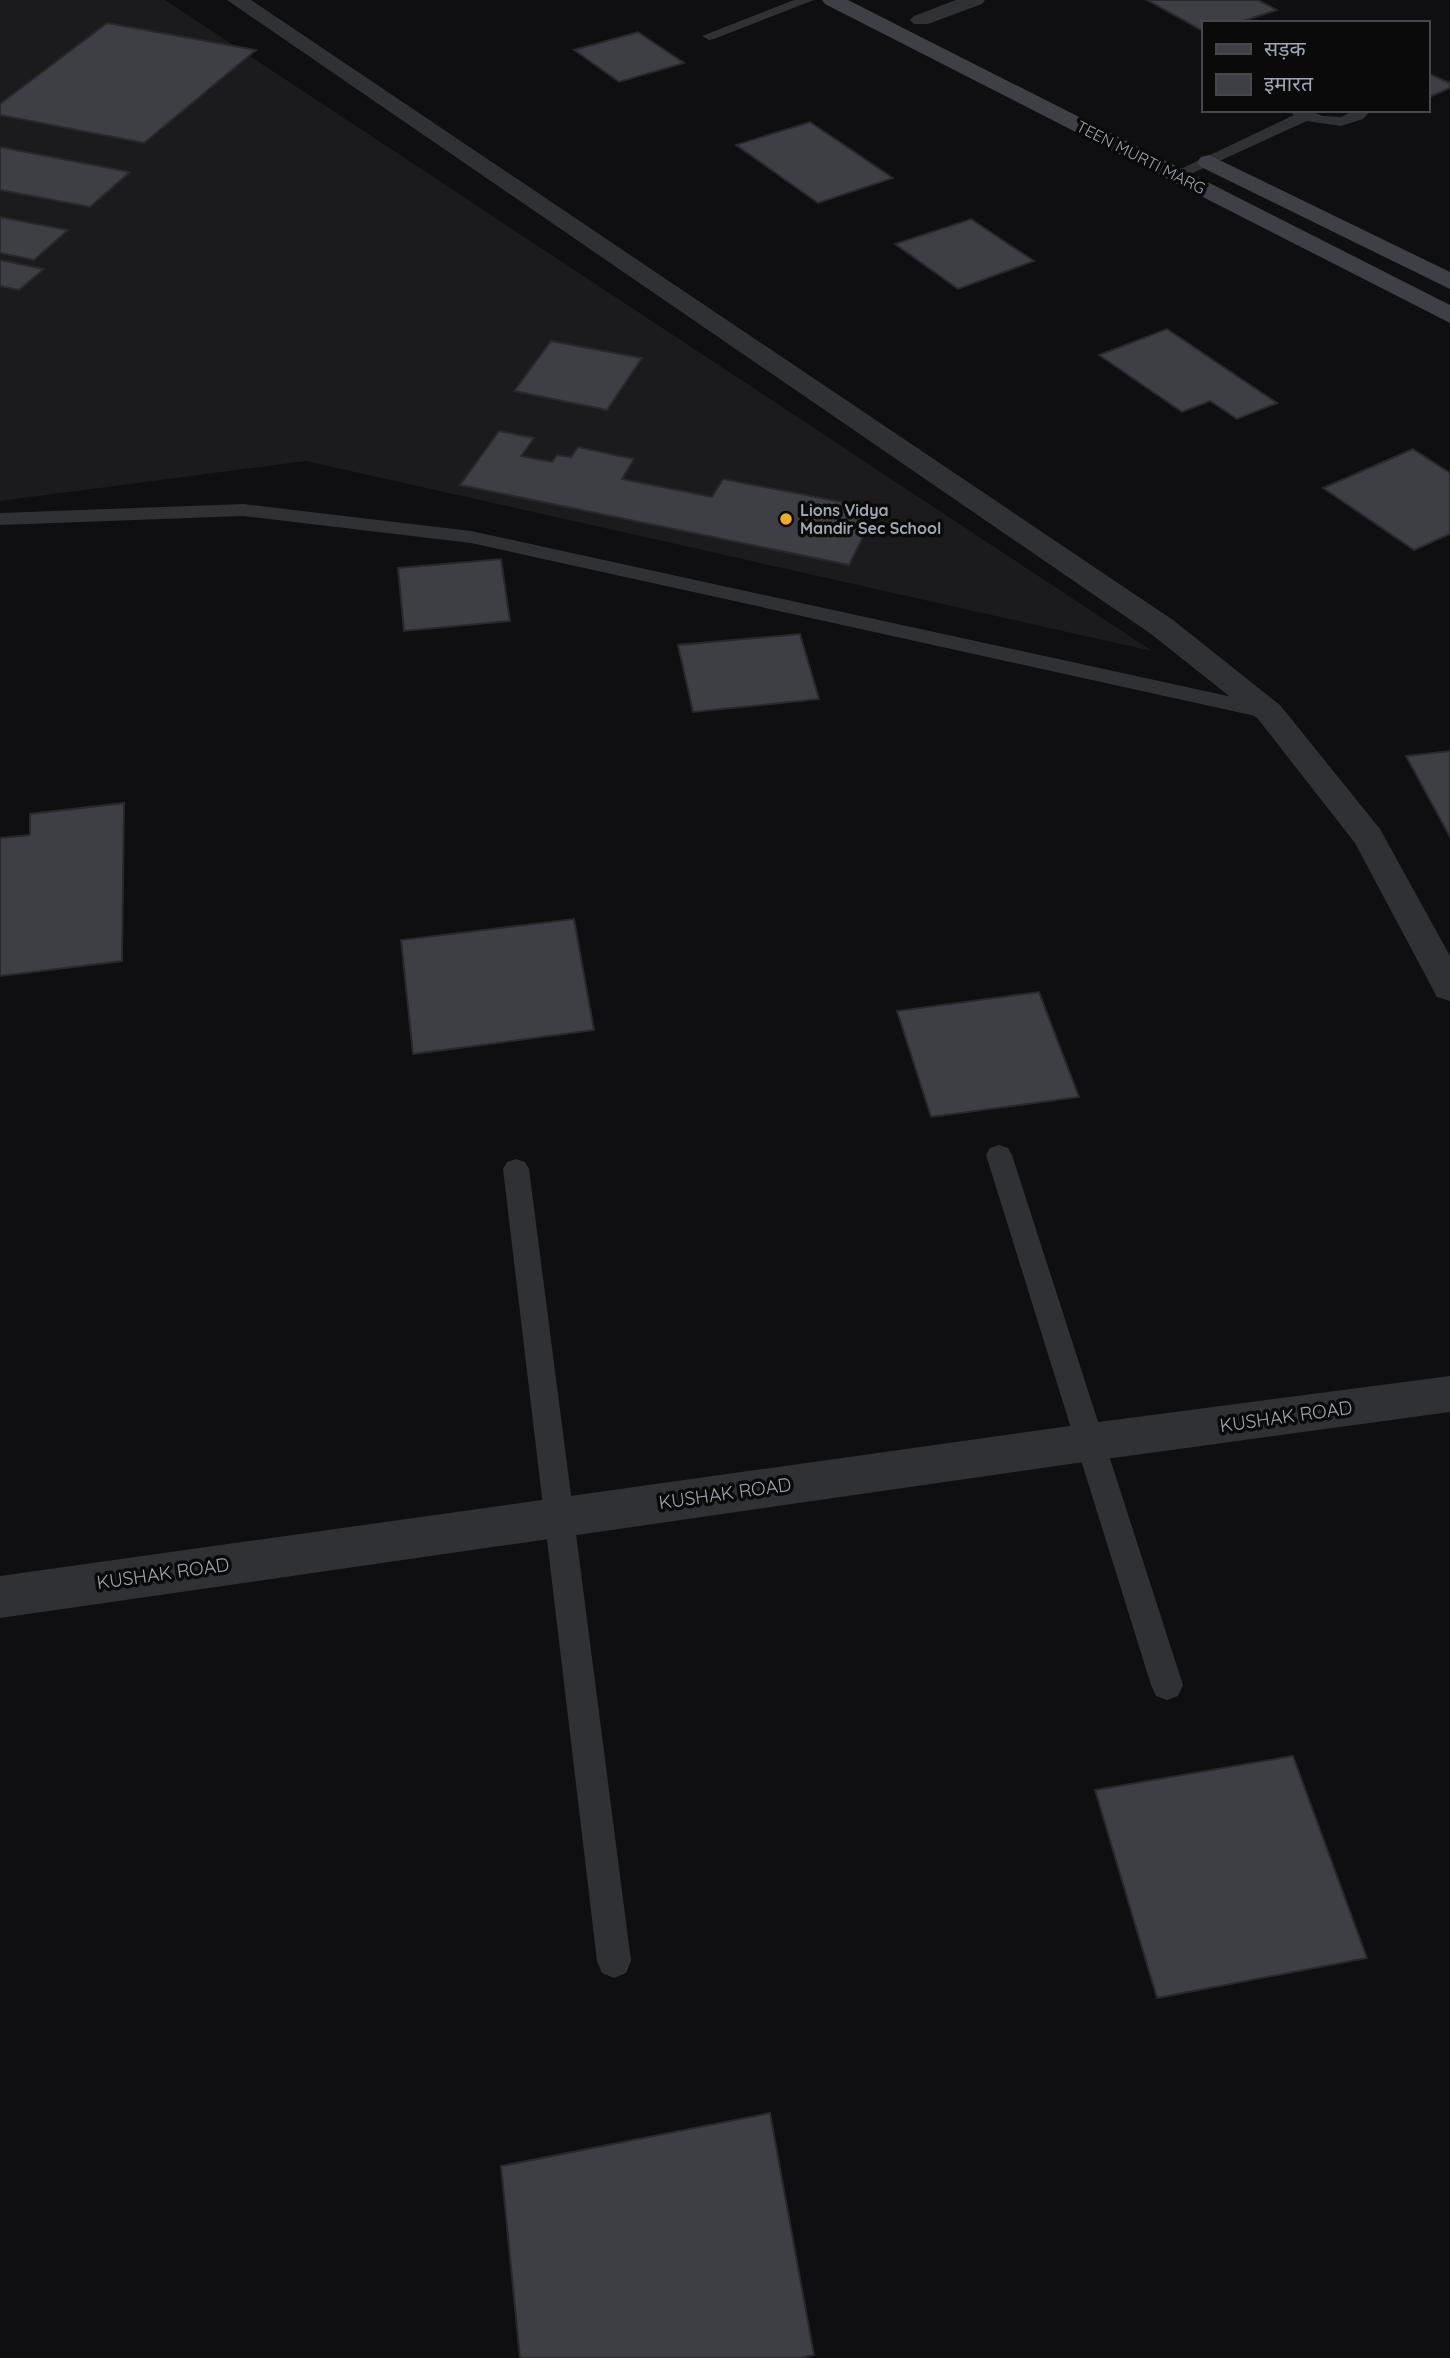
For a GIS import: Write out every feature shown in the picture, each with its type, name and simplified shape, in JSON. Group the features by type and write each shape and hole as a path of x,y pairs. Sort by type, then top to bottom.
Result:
{"main road":[{"name":"TEEN MURTI MARG","path":"832,0 1450,315"},
{"path":"911,15 946,32"},
{"name":"TEEN MURTI MARG","path":"1182,149 1450,282"}],"street":[{"path":"237,0 1162,627 1269,712 1368,837 1450,988"},
{"path":"911,15 975,0"},
{"name":"KUSHAK ROAD","path":"0,1597 1091,1442 1450,1394"}],"lane":[{"path":"709,36 807,0"},
{"path":"1176,175 1301,113 1318,120 1346,121 1357,118 1362,112"},
{"path":"0,519 243,510 471,537 1269,712"},
{"path":"999,1155 1167,1685"},
{"path":"516,1169 614,1961"}],"shaded area":[{"path":"0,0 165,0 1152,651 306,461 0,501"}],"building":[{"path":"1147,0 1258,0 1277,10 1243,21 1202,21 1202,30"},
{"path":"107,23 256,50 144,143 0,115 0,104"},
{"path":"638,32 684,63 619,82 574,50"},
{"path":"1429,74 1450,83 1450,88 1429,97"},
{"path":"810,122 893,178 818,203 736,145"},
{"path":"0,147 130,172 90,207 0,190"},
{"path":"0,217 68,230 34,260 0,253"},
{"path":"971,219 1034,261 958,289 895,244"},
{"path":"0,260 44,269 19,290 0,286"},
{"path":"1167,329 1277,403 1237,419 1210,401 1182,412 1099,355"},
{"path":"551,341 642,358 607,410 514,391"},
{"path":"499,431 534,438 521,456 552,462 557,455 571,457 578,447 634,459 622,479 712,497 723,479 877,509 849,565 460,485"},
{"path":"1413,449 1450,473 1450,534 1414,550 1323,488"},
{"path":"501,559 510,621 404,631 398,568"},
{"path":"800,634 819,699 693,712 678,645"},
{"path":"1450,751 1450,837 1406,756"},
{"path":"124,803 122,961 0,976 0,838 30,835 30,814"},
{"path":"574,919 594,1030 413,1054 401,940"},
{"path":"1039,992 1079,1097 931,1117 897,1011"},
{"path":"1293,1756 1367,1958 1157,1998 1095,1790"},
{"path":"770,2113 814,2355 801,2358 520,2358 501,2166"}],"place":[{"name":"Lions Vidya Mandir Sec School","path":"786,519"}]}
